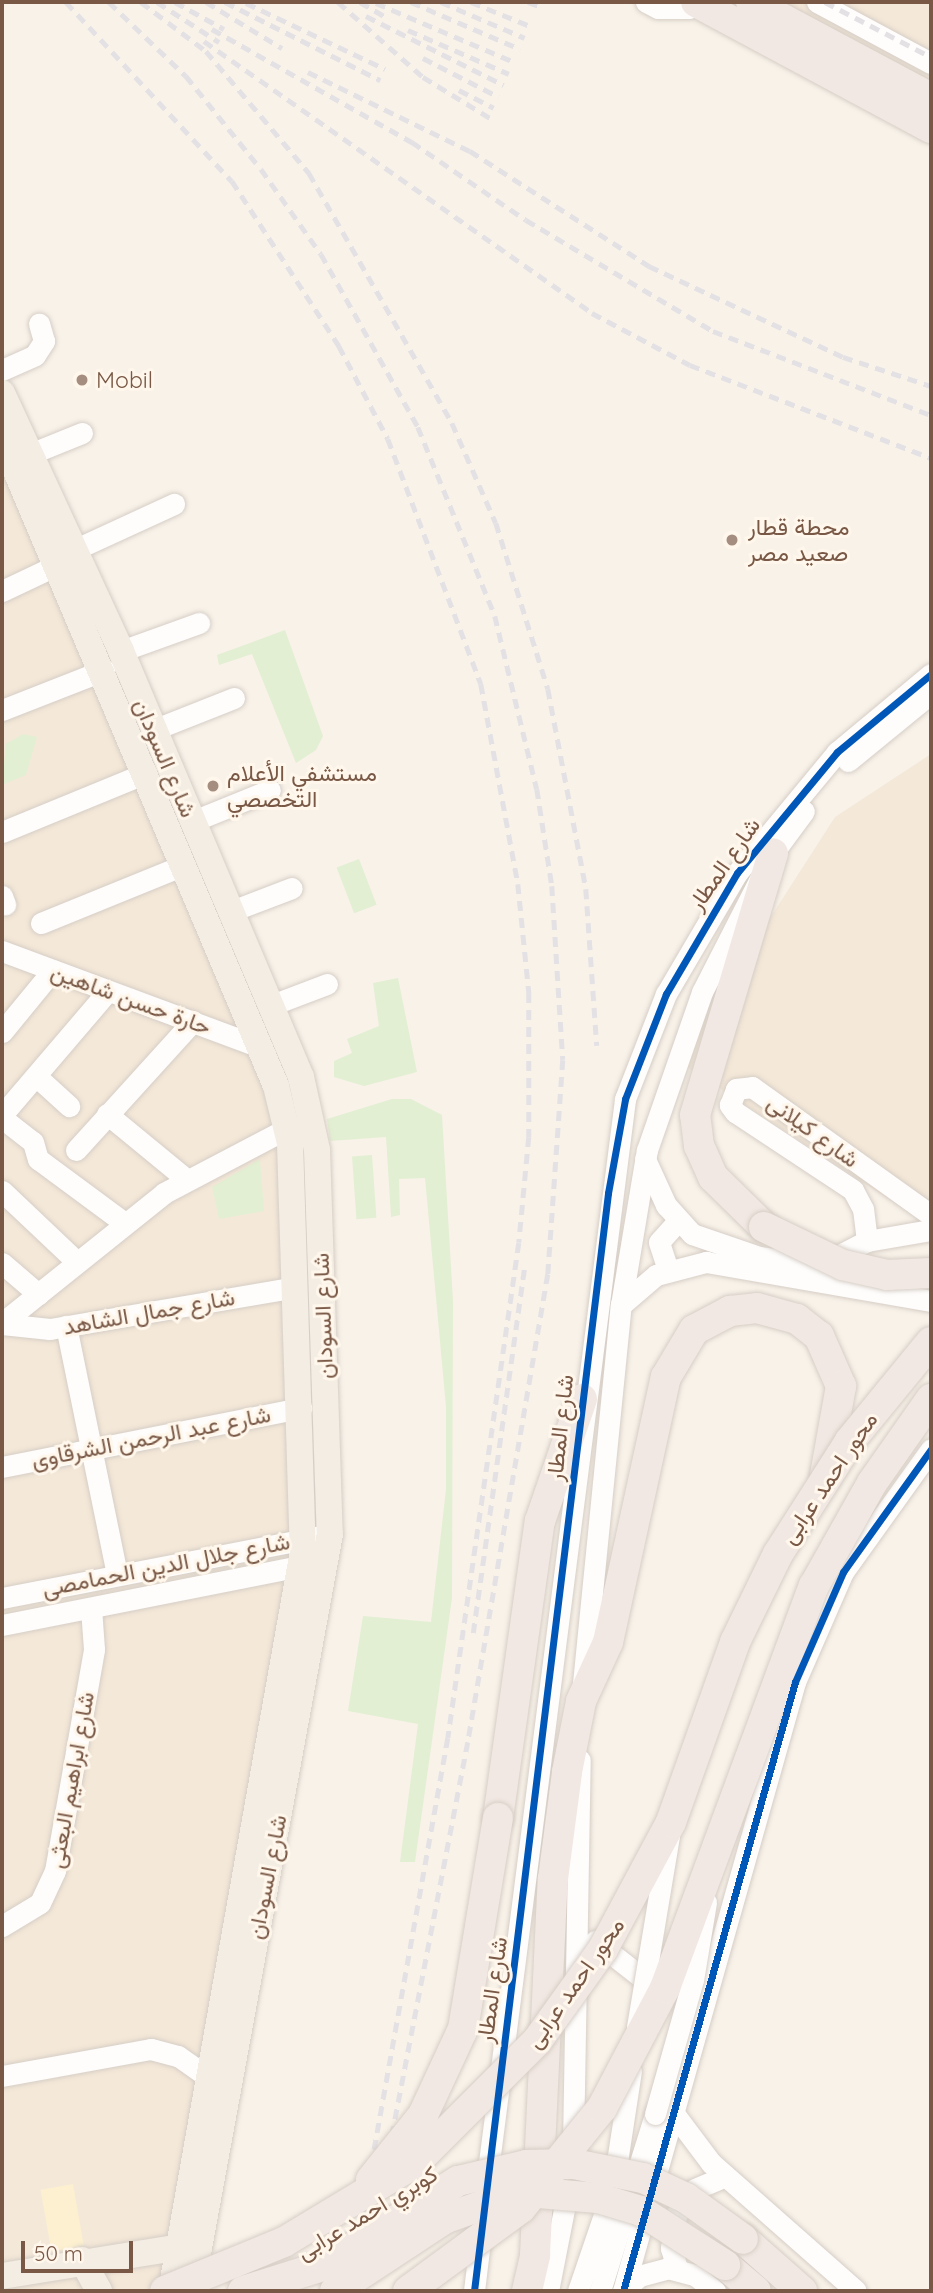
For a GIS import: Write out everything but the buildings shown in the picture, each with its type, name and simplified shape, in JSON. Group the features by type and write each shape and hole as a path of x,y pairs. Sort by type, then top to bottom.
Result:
{"highway":[{"path":"695,2 931,128"},
{"path":"751,2 931,98"},
{"path":"773,853 747,951 704,1067 696,1100 699,1146 713,1177 764,1227 843,1265 887,1275 931,1273"},
{"path":"527,2291 535,2255 553,1879 581,1700 608,1642 670,1364 694,1330 730,1311 758,1308 797,1319 819,1336 841,1386 824,1477"},
{"name":"محور احمد عرابى","path":"164,2291 284,2242 341,2209 432,2150 513,2069 603,1949 671,1822 757,1593 824,1477 931,1342"},
{"path":"341,2209 410,2134 463,2029 540,1521 582,1399"},
{"name":"محور احمد عرابى","path":"408,2291 498,2230 584,2135 665,1988 709,1876 799,1618 894,1451 931,1399"},
{"path":"894,1451 931,1421"},
{"name":"كوبري احمد عرابى","path":"243,2291 323,2266 447,2186 526,2165 574,2164 643,2178 686,2198 743,2239 802,2291"},
{"name":"كوبري احمد عرابى","path":"335,2291 444,2218 500,2199 539,2193 579,2195 640,2211 720,2278 755,2291"}],"main road":[{"name":"شارع السودان","path":"2,393 11,452 67,556 112,660 146,773 260,1047 288,1128 307,1257 295,1287 301,1408 317,1536"},
{"name":"شارع السودان","path":"112,660 153,730 270,1006 312,1118 307,1257 317,1536 314,1563 189,2245 171,2291"},
{"name":"شارع السودان","path":"191,2291 189,2245 209,2078 314,1563"},
{"path":"2,2276 82,2260 189,2245"},
{"path":"82,2260 99,2291"}],"street":[{"path":"646,2 689,8 695,2"},
{"path":"817,2 931,63"},
{"path":"2,370 35,355 44,341 38,324"},
{"path":"11,452 82,433"},
{"path":"2,591 174,504"},
{"path":"2,710 199,622"},
{"name":"شارع المطار","path":"474,2291 613,1157 643,1040 701,929 796,797 879,713 931,674"},
{"name":"شارع المطار","path":"548,2291 575,2132 581,1700 621,1305 645,1158 688,1024 773,853 849,759 931,693"},
{"path":"153,730 234,698"},
{"path":"2,832 146,773"},
{"path":"191,822 270,790"},
{"path":"41,923 184,864"},
{"path":"229,912 292,888"},
{"name":"حارة حسن شاهين","path":"2,951 260,1047"},
{"path":"2,1032 53,970"},
{"path":"270,1006 327,984"},
{"path":"114,993 2,1116 33,1142 38,1158 123,1222"},
{"path":"76,1150 193,1021"},
{"path":"36,1076 69,1106"},
{"name":"شارع كيلانى","path":"867,1241 863,1209 853,1190 735,1112 730,1105 736,1089 752,1087 931,1215"},
{"path":"107,1114 186,1179"},
{"path":"2,1323 123,1222 186,1179 288,1128"},
{"path":"645,1158 678,1221 722,1246 801,1265 820,1265 867,1241 931,1230"},
{"path":"2,1191 77,1262"},
{"path":"668,1270 659,1242 678,1221"},
{"path":"621,1305 668,1270 706,1262 931,1301"},
{"path":"2,1263 38,1294"},
{"name":"شارع جمال الشاهد","path":"2,1323 34,1330 295,1287"},
{"path":"66,1326 117,1576"},
{"name":"شارع عبد الرحمن الشرقاوى","path":"2,1466 301,1408"},
{"path":"623,2291 811,1640 863,1540 931,1449"},
{"name":"شارع جلال الدين الحمامصى","path":"2,1598 317,1536"},
{"path":"183,1563 186,1588"},
{"name":"شارع جلال الدين الحمامصى","path":"2,1625 314,1563"},
{"name":"شارع ابراهيم البعثى","path":"2,1926 40,1903 55,1871 94,1649 92,1608"},
{"name":"محور احمد عرابى","path":"578,2291 613,2188 671,1822"},
{"name":"محور احمد عرابى","path":"600,2291 693,1980 709,1876"},
{"path":"577,1927 701,2024"},
{"path":"2,2076 151,2049 178,2056 209,2078"},
{"path":"675,2115 725,2176 856,2291"},
{"path":"677,2269 671,2248 676,2215 695,2189 725,2176"},
{"path":"623,2291 648,2272 677,2269 720,2278"}],"shaded area":[{"path":"753,2 931,2 931,103"},
{"path":"2,448 290,1106 321,1519 175,2291 2,2291"},
{"path":"931,754 931,1227 678,1061 835,817"}],"green space":[{"path":"285,630 323,736 316,750 296,763 252,654 219,665 217,655"},
{"path":"23,734 37,737 26,775 2,785 6,744"},
{"path":"359,859 377,905 354,913 337,868"},
{"path":"398,978 417,1072 364,1086 334,1077 334,1061 352,1053 347,1039 379,1026 373,983"},
{"path":"392,1099 411,1099 442,1115 453,1301 452,1598 415,1862 400,1862 418,1724 348,1711 363,1616 431,1622 446,1489 446,1407 425,1178 399,1179 400,1215 391,1217 386,1137 330,1141 327,1119"},
{"path":"372,1155 376,1218 356,1219 352,1156"},
{"path":"260,1159 264,1211 219,1219 212,1187"}],"sand":[{"path":"73,2184 84,2246 51,2252 41,2190"}],"railway":[{"path":"66,2 232,181 339,346 388,439 481,684 518,884 529,993 529,1137 519,1243 448,1738 349,2291"},
{"path":"109,2 186,76 261,169 321,254 418,427 495,616 537,789 552,886 563,1060 548,1274 468,1742 362,2291"},
{"path":"141,2 206,51 309,173 452,423 496,523 548,689 586,889 597,1046"},
{"path":"157,2 219,42"},
{"path":"175,2 224,29"},
{"path":"206,2 282,48"},
{"path":"225,2 380,80"},
{"path":"338,2 423,77 490,118"},
{"path":"360,2 384,16"},
{"path":"411,2 520,49"},
{"path":"441,2 525,38"},
{"path":"471,2 530,26"},
{"path":"528,2 539,6"},
{"path":"825,2 931,57"},
{"path":"246,3 385,69"},
{"path":"376,3 514,62"},
{"path":"366,16 504,85"},
{"path":"212,29 412,142 526,220 713,331 931,415"},
{"path":"408,30 509,74"},
{"path":"204,41 592,313 690,365 931,458"},
{"path":"423,58 499,97"},
{"path":"308,72 470,151 649,266 843,357 931,386"},
{"path":"459,90 494,108"},
{"path":"473,1633 524,1269"}],"cycle path":[{"path":"474,2291 608,1193 625,1099 666,994 737,873 837,752 931,674"},
{"path":"623,2291 795,1682 843,1572 931,1449"}],"place":[{"name":"Mobil","path":"82,380"},
{"name":"محطة قطار صعيد مصر","path":"732,540"},
{"name":"مستشفي الأعلام التخصصي","path":"213,786"}]}
